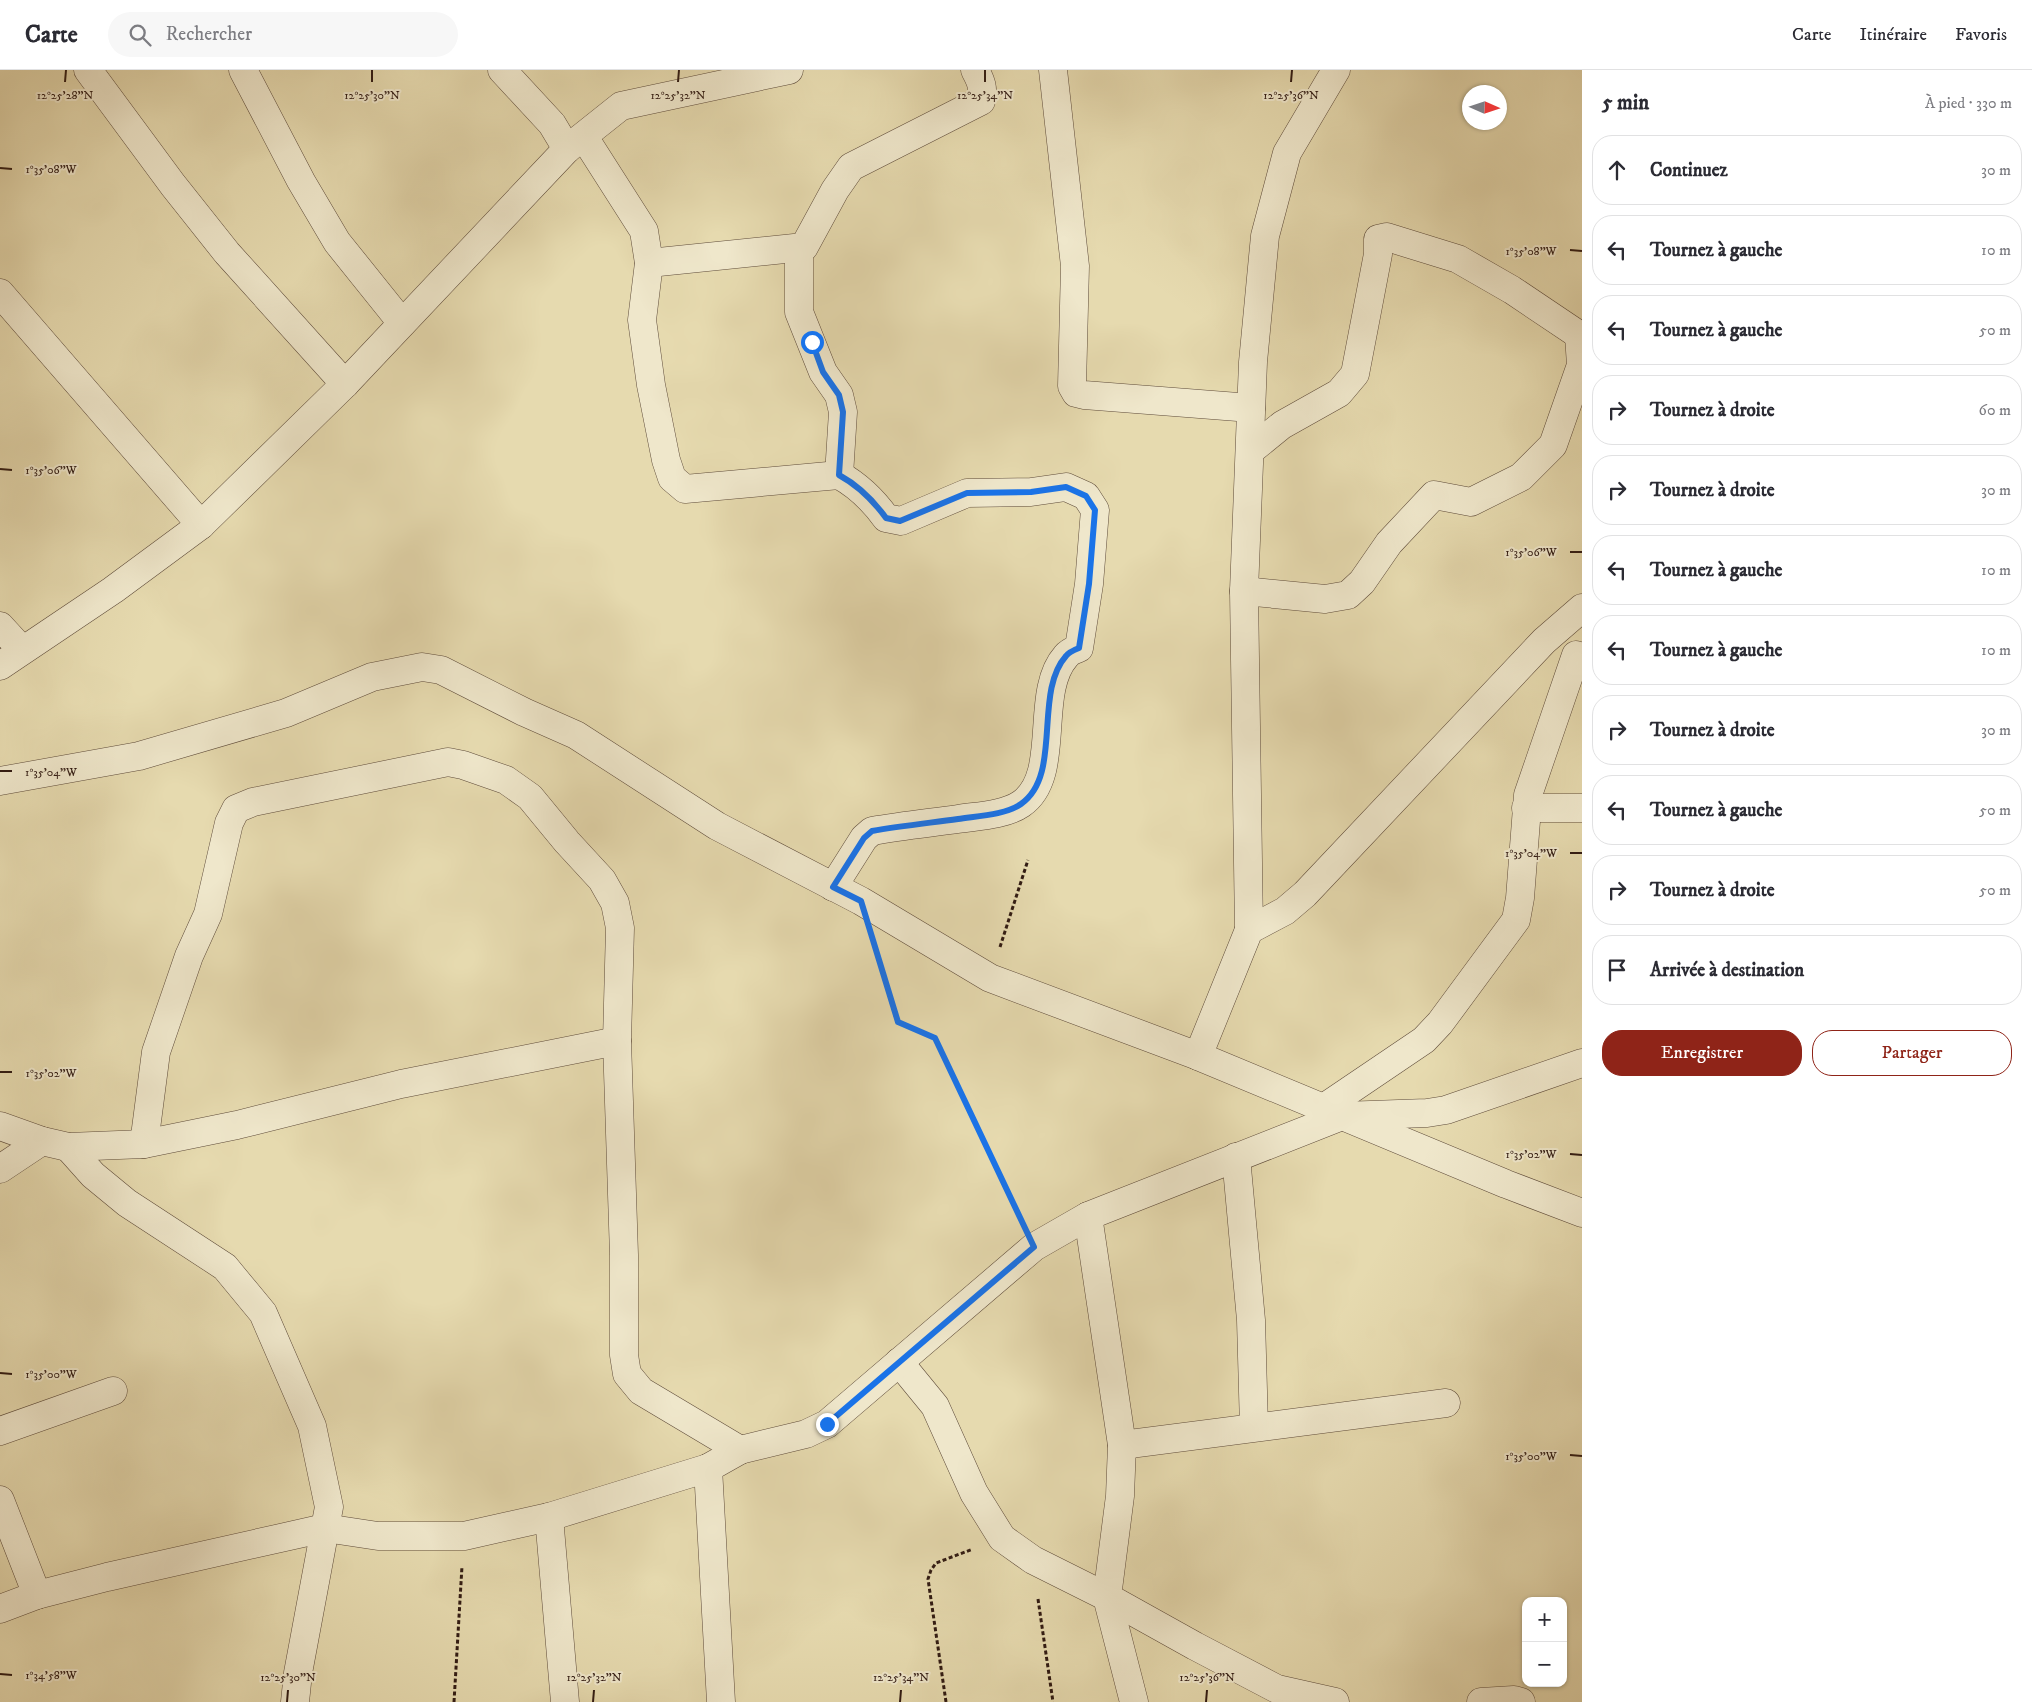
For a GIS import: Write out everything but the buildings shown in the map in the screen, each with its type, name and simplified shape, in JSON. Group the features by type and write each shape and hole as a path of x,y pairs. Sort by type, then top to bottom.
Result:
{"street":[{"path":"88,70 173,185 227,253 346,384"},
{"path":"243,70 301,181 338,242 402,323"},
{"path":"502,70 552,124 575,143 644,231 649,262 642,320 651,385 666,460 672,478 685,489 839,475 851,481 870,497 886,518 900,521 967,493 1031,492 1066,487 1086,496 1095,510 1089,584 1079,648 1067,654 1056,670 1041,775 1035,790 1020,805 992,814 872,831 864,838 833,887"},
{"path":"0,666 145,567 201,525 346,384 575,143 621,106 789,70"},
{"path":"649,262 804,247 808,243 835,190 851,167 981,101 983,91 975,70"},
{"path":"1053,70 1075,266 1072,386 1076,393 1251,408"},
{"path":"1198,1056 1249,930 1244,591 1253,362 1265,236 1287,153 1336,70"},
{"path":"1244,591 1325,599 1348,595 1362,582 1389,543 1434,494 1472,502 1521,477 1553,445 1581,365 1580,336 1512,290 1458,259 1387,237 1378,239 1378,254 1355,374 1339,393 1282,425 1250,451"},
{"path":"799,248 800,312 823,372 839,395 843,412 839,475"},
{"path":"0,293 201,525"},
{"path":"1249,930 1284,911 1305,894 1544,641 1582,608"},
{"path":"0,626 22,650"},
{"path":"0,1609 37,1595 107,1577 325,1528 378,1536 464,1536 549,1517 708,1468 740,1450 806,1434 827,1424 1034,1247 1088,1216 1236,1157 1332,1112 1424,1040 1440,1022 1516,920 1520,898 1528,794 1579,654 1544,641"},
{"path":"0,781 139,756 286,713 372,678 422,666 441,670 524,712 576,735 717,826 861,901 990,978 1198,1056 1506,1184 1582,1213"},
{"path":"144,1144 156,1052 189,956 208,914 229,823 236,809 254,802 448,762 463,765 506,780 530,797 567,842 602,880 615,903 620,928 617,1041 624,1255 624,1355 627,1374 641,1391 740,1450"},
{"path":"1526,808 1582,808"},
{"path":"0,1126 42,1141 68,1147 144,1144 236,1125 401,1084 617,1041"},
{"path":"1332,1112 1427,1114 1446,1110 1582,1063"},
{"path":"0,1169 42,1141"},
{"path":"68,1147 93,1175 127,1203 225,1267 263,1313 312,1426 329,1507 298,1673 295,1702"},
{"path":"1236,1157 1251,1320 1254,1427"},
{"path":"1088,1216 1122,1445 1120,1496 1107,1597 1134,1702"},
{"path":"899,1362 935,1406 974,1493 1002,1538 1033,1560 1107,1597 1277,1689 1335,1702"},
{"path":"0,1431 113,1391"},
{"path":"1122,1445 1446,1403"},
{"path":"708,1468 721,1702"},
{"path":"0,1500 37,1595"},
{"path":"549,1517 565,1702"},
{"path":"1481,1702 1514,1700 1520,1702"}],"path":[{"path":"990,978 1028,860"},
{"path":"861,901 898,1022 935,1038 1034,1247"},
{"path":"454,1702 464,1536"},
{"path":"946,1702 928,1579 931,1570 936,1563 1002,1538"},
{"path":"1033,1560 1053,1702"}],"route":[{"path":"812,342 823,372 839,395 843,412 839,475 851,481 870,497 886,518 900,521 967,493 1031,492 1066,487 1086,496 1095,510 1089,584 1079,648 1067,654 1056,670 1041,775 1035,790 1020,805 992,814 872,831 864,838 833,887 861,901 898,1022 935,1038 1034,1247 827,1424"}]}
